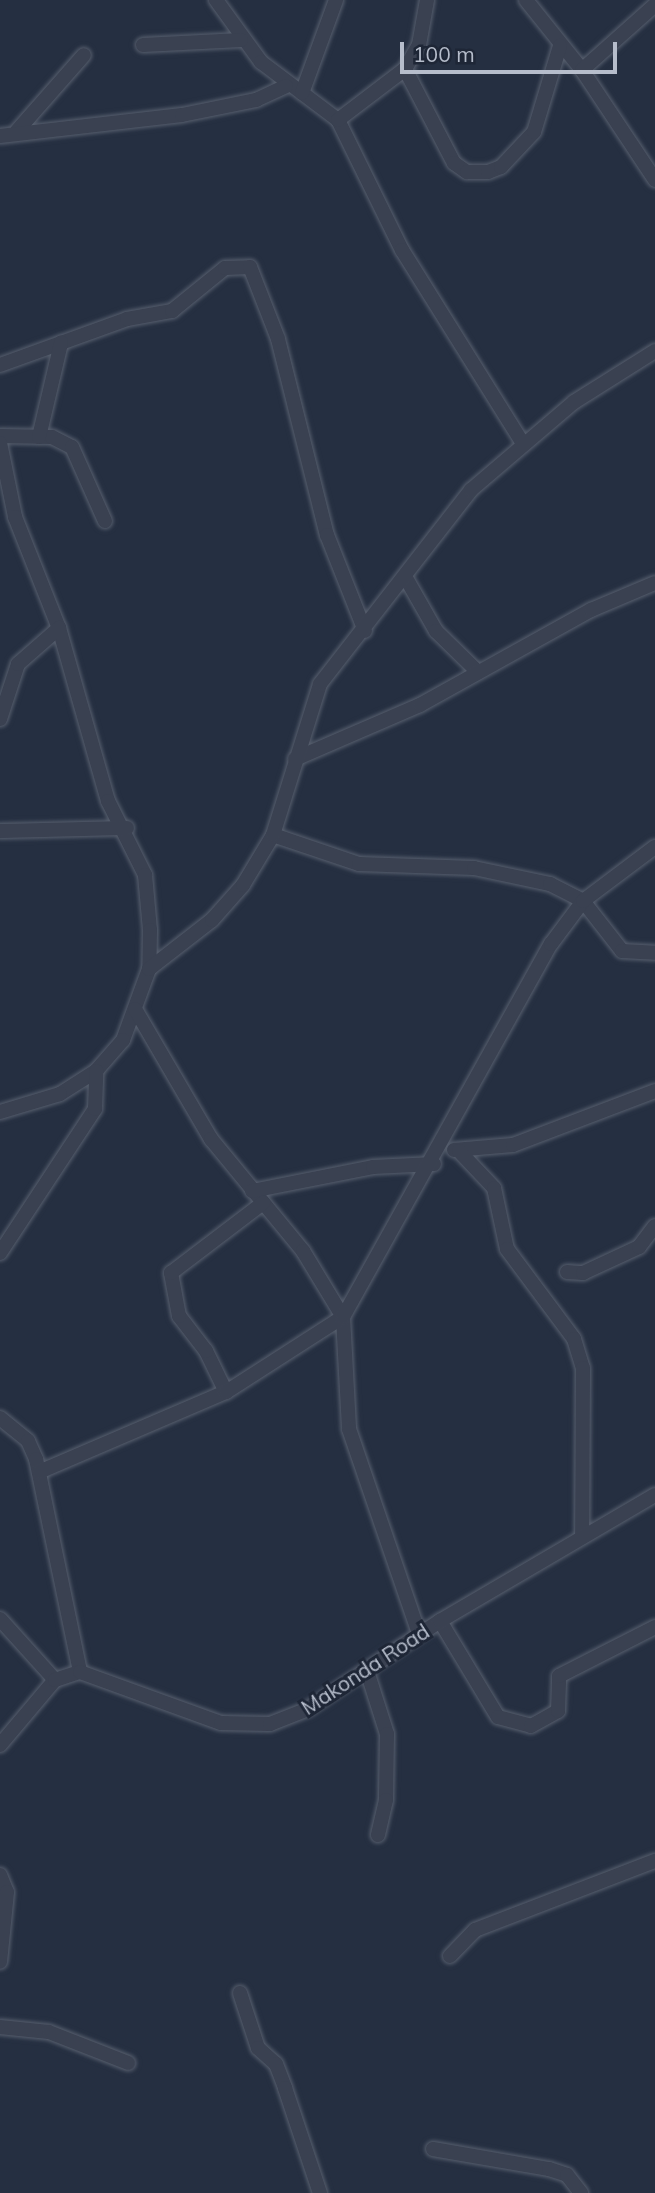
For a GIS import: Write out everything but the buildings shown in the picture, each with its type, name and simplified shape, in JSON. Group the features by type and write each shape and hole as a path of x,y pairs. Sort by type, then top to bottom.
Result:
{"street":[{"path":"216,0 241,40 286,86 302,93 338,120 402,250 522,442"},
{"path":"302,93 336,0"},
{"path":"338,120 405,69 419,45 427,0"},
{"path":"526,0 560,46 582,70 655,180"},
{"path":"582,70 655,5"},
{"path":"143,44 241,40"},
{"path":"405,69 454,163 467,172 488,172 501,167 534,132 560,46"},
{"path":"17,131 84,55"},
{"path":"0,135 17,131 182,115 256,100 286,86"},
{"path":"0,365 61,343 172,311 225,268 250,267 275,328 327,534 365,631"},
{"path":"39,437 61,343"},
{"path":"149,970 212,920 243,885 272,835 320,684 407,580 471,490 522,442 655,351"},
{"path":"0,436 39,437 64,442 80,456 105,522"},
{"path":"0,443 15,517 59,628 108,801 127,828 150,901 149,970 123,1040 96,1071 60,1094 0,1112"},
{"path":"407,580 436,631 478,672"},
{"path":"295,758 420,705 478,672 655,583"},
{"path":"0,719 5,678 30,648 59,628"},
{"path":"0,831 127,828"},
{"path":"272,835 359,864 516,874 583,901 622,951 655,953"},
{"path":"39,1472 226,1392 343,1317 442,1149 551,944 583,901 655,847"},
{"path":"135,1010 211,1139 309,1259 343,1317 349,1429 419,1634"},
{"path":"0,1253 95,1109 96,1071"},
{"path":"442,1149 459,1151 513,1145 655,1091"},
{"path":"459,1151 494,1188 507,1249 573,1339 583,1368 582,1536"},
{"path":"252,1191 373,1167 433,1164"},
{"path":"226,1392 206,1351 179,1316 170,1273 263,1203"},
{"path":"567,1272 583,1273 639,1247 655,1226"},
{"path":"0,1418 28,1441 39,1472 80,1672 55,1680 0,1745"},
{"name":"Makonda Road","path":"80,1672 201,1718 243,1726 308,1709 440,1620 655,1495"},
{"path":"0,1619 55,1680"},
{"path":"440,1620 498,1717 531,1726 558,1711 559,1676 655,1627"},
{"path":"367,1671 387,1734 386,1800 379,1835"},
{"path":"450,1956 475,1930 655,1861"},
{"path":"0,1875 7,1905 0,1962"},
{"path":"240,1993 258,2049 281,2076 320,2193"},
{"path":"0,2027 49,2032 128,2063"},
{"path":"433,2149 549,2169 567,2175 581,2193"}]}
